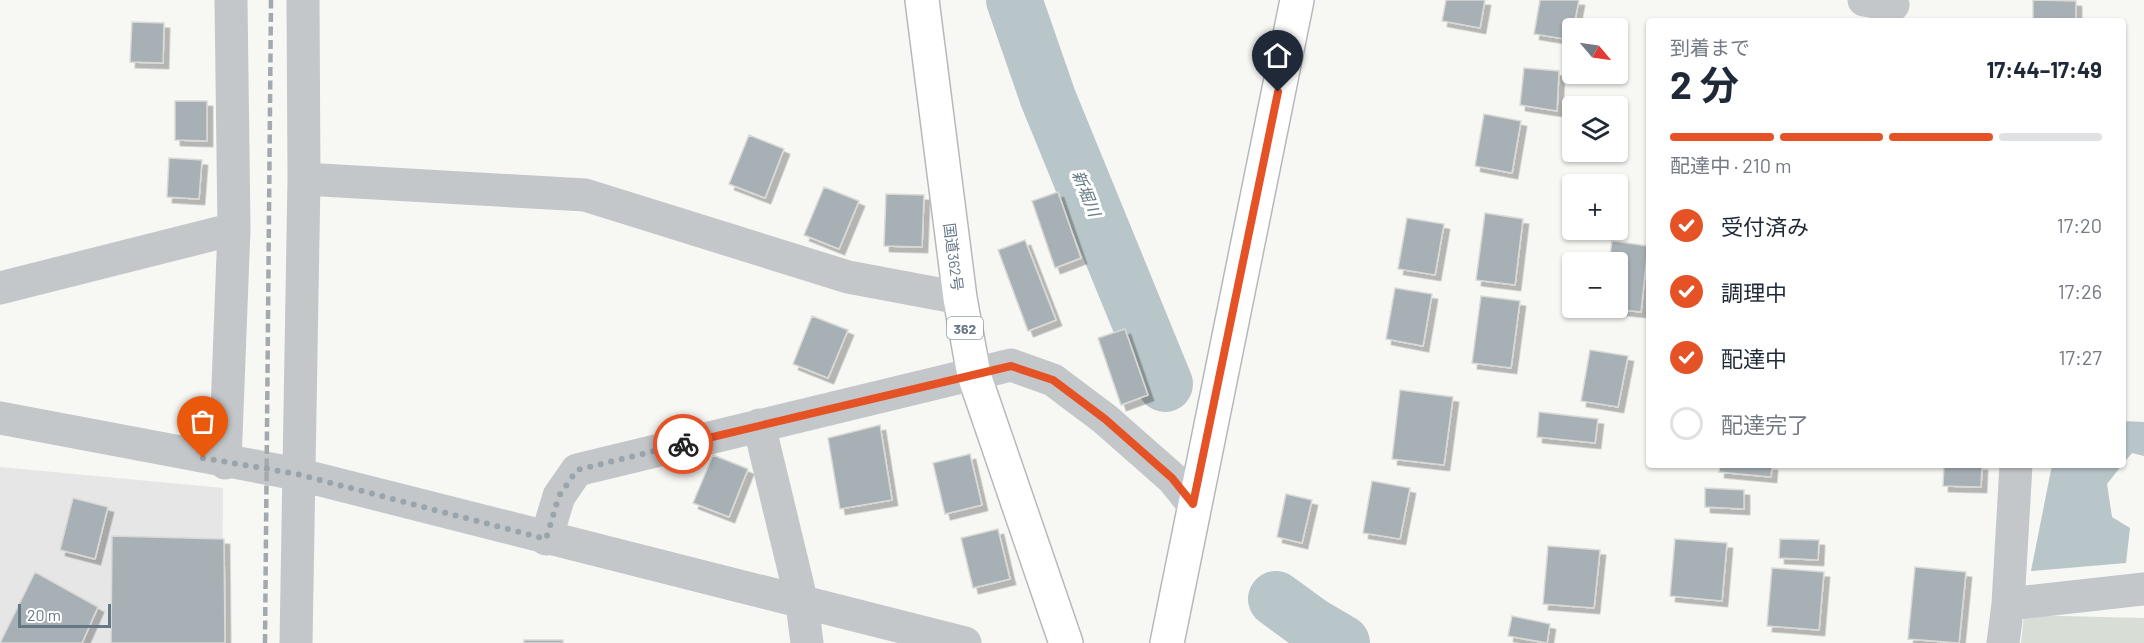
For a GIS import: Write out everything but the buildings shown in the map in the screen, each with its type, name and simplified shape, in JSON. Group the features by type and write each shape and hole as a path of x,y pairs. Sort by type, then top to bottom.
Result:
{"highway":[{"name":"国道362号","path":"922,0 960,298 974,375 1066,643"},
{"path":"1167,643 1193,504 1297,0"}],"street":[{"path":"225,463 234,230 231,0"},
{"path":"296,643 297,474 304,179 303,0"},
{"path":"304,179 585,195 848,277 960,298"},
{"path":"0,288 234,230"},
{"path":"546,539 559,496 577,470 1011,366 1053,380 1146,453 1172,478 1193,504"},
{"path":"0,418 225,463 297,474 546,539 965,643"},
{"path":"759,425 802,603 807,643"},
{"path":"2003,643 2008,604 2016,468"},
{"path":"2008,604 2144,589"}],"shaded area":[{"path":"2126,421 2144,422 2144,456 2132,453 2126,460"},
{"path":"0,467 223,488 222,643 0,643"},
{"path":"2051,468 2120,468 2107,484 2112,517 2130,528 2126,563 2031,571"},
{"path":"2024,615 2144,618 2144,643 2021,643"}],"waterway":[{"name":"新堀川","path":"1014,0 1048,98 1165,384"},
{"name":"新堀川","path":"1276,599 1313,626 1342,643"}],"railway":[{"path":"265,643 271,0"}],"way so far":[{"path":"203,458 297,474 546,539 559,496 577,470 683,444"}],"route":[{"path":"683,444 1011,366 1053,380 1105,419 1172,478 1193,504 1278,92"}]}
